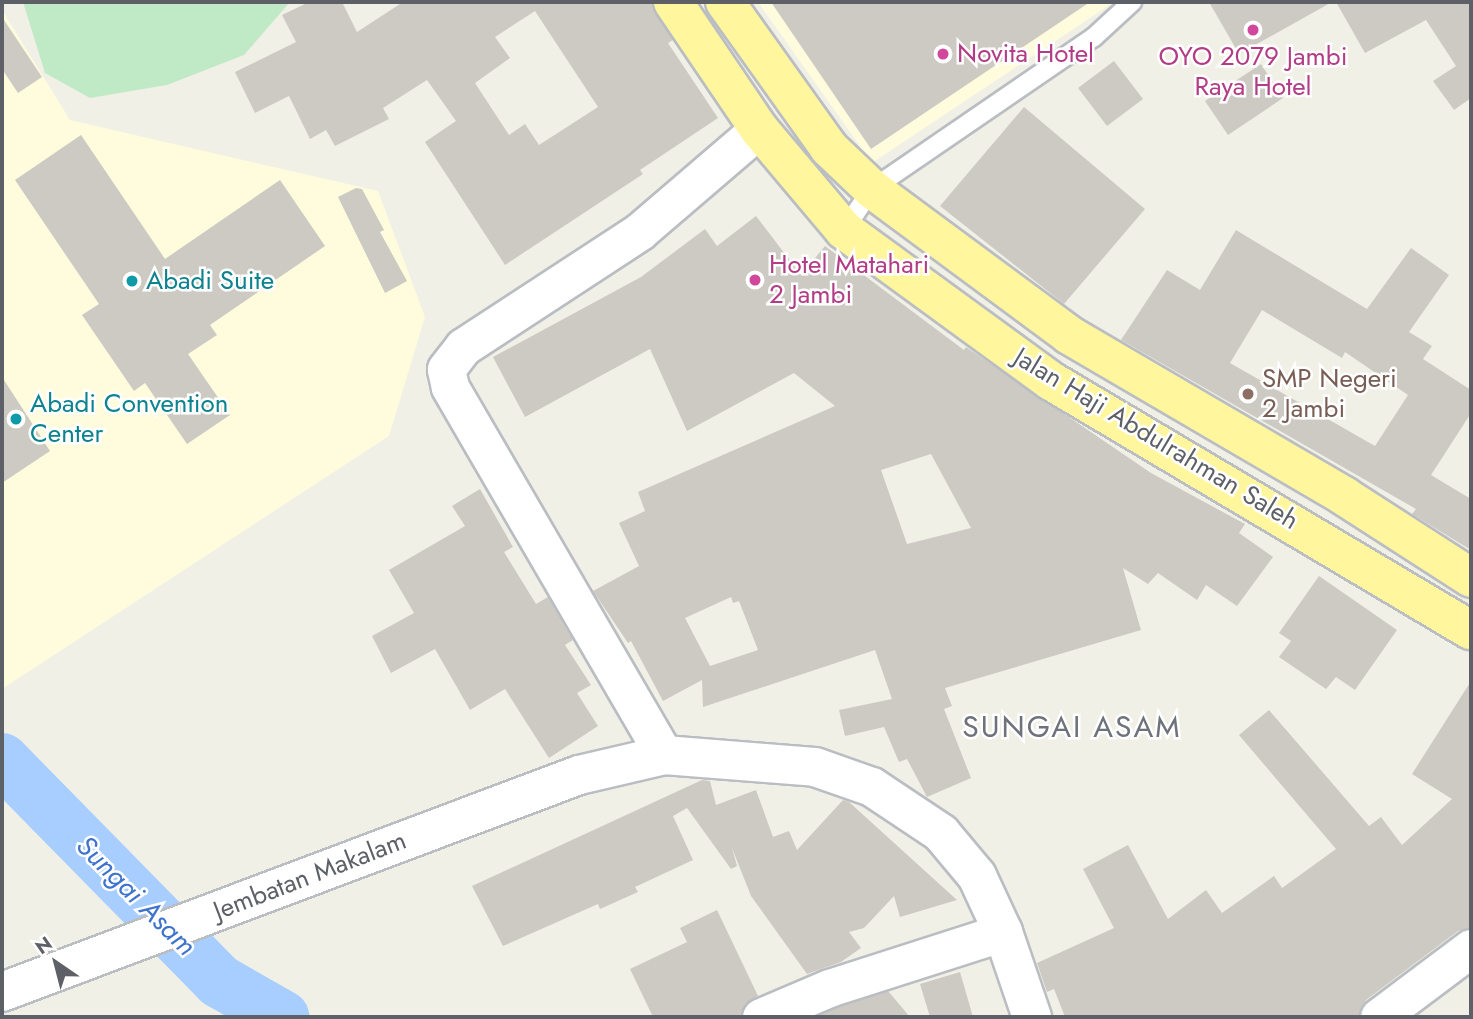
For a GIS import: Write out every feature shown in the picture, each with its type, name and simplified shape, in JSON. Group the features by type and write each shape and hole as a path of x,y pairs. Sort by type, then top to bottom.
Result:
{"highway":[{"name":"Jalan Haji Abdulrahman Saleh","path":"673,2 759,129 844,230 1051,382 1471,630"},
{"name":"Jalan Haji Abdulrahman Saleh","path":"725,2 799,110 829,148 872,189 1069,335 1344,496 1471,579"}],"street":[{"path":"664,755 450,387 446,369 463,347 640,231 759,129"},
{"name":"Jembatan Makalam","path":"2,992 579,775 664,755 815,767 872,787 941,833 976,876 1003,932 1032,1017"},
{"path":"761,1017 829,988 1003,932"},
{"path":"1379,1017 1471,948"}],"lane":[{"path":"844,230 872,189 1094,37 1132,2"}],"shaded area":[{"path":"758,2 1114,2 872,163"},
{"path":"2,10 70,120 378,191 425,317 389,436 2,689"}],"green space":[{"path":"23,2 290,2 244,55 167,85 90,98 45,73"}],"building":[{"path":"309,2 342,2 357,32 403,2 651,2 673,40 668,43 718,118 640,170 643,174 505,265 425,142 456,121 427,80 383,108 389,119 335,146 326,130 310,139 289,96 255,113 235,72 296,42 282,15","holes":["535,11 598,107 539,145 525,124 509,135 475,83 510,58 495,37"]},
{"path":"771,2 1090,2 871,149"},
{"name":"OYO 2079 Jambi Raya Hotel","path":"1209,2 1332,2 1239,54"},
{"path":"1336,2 1471,2 1471,98 1454,110 1433,81 1456,66 1426,20 1365,53"},
{"path":"2,17 42,77 18,93 2,69"},
{"path":"1114,61 1143,99 1107,126 1078,88"},
{"path":"1261,64 1283,98 1228,135 1205,101"},
{"path":"1024,107 1145,209 1064,304 940,206"},
{"name":"Abadi Suite","path":"81,135 165,259 280,180 325,246 210,325 217,335 188,354 230,415 187,444 145,383 134,391 82,315 99,304 15,180"},
{"path":"356,188 362,189 384,230 380,232 407,281 385,293 338,197"},
{"path":"756,216 801,275 825,246 964,350 966,347 1151,473 1245,524 1239,533 1273,557 1237,606 1206,585 1197,600 1158,573 1148,584 1123,568 1141,630 945,688 952,706 944,709 971,778 927,797 907,759 899,762 884,727 845,736 839,710 892,699 875,650 703,707 702,680 663,701 631,641 628,643 593,591 639,566 619,523 645,511 638,492 835,406 794,373 687,431 650,349 525,417 493,357 641,277 705,229 717,246","holes":["931,454 971,528 907,544 881,470","731,597 733,603 739,601 758,650 710,666 685,618"]},
{"path":"1236,230 1367,309 1411,248 1449,275 1409,332 1432,346 1423,359 1471,390 1471,413 1431,475 1471,499 1471,550 1412,514 1416,509 1121,340 1167,270 1200,290","holes":["1262,310 1342,358 1345,352 1408,395 1375,446 1230,363"]},
{"name":"Abadi Convention Center","path":"2,377 50,451 2,483"},
{"path":"480,489 513,547 504,552 536,604 548,597 573,640 565,645 591,685 577,693 598,726 549,758 505,689 470,710 435,649 391,673 372,636 414,613 389,570 465,526 452,506"},
{"path":"1319,576 1397,630 1355,690 1336,677 1326,689 1279,657 1291,641 1279,633"},
{"path":"1471,681 1471,927 1458,931 1366,1000 1358,1017 1065,1017 1054,989 1047,992 1037,963 1114,928 1083,869 1128,845 1168,919 1206,890 1222,913 1274,876 1282,888 1336,849 1239,735 1269,710 1369,826 1381,817 1402,845 1452,799 1412,774"},
{"path":"702,780 710,781 716,805 756,790 773,837 789,831 797,850 843,800 849,802 957,900 900,917 894,896 864,928 849,932 861,948 841,962 807,974 751,896 732,848 737,866 731,869 687,808 673,816 693,860 635,887 638,892 600,909 598,904 503,946 472,886"},
{"path":"717,910 758,996 745,1004 740,1017 653,1017 630,969 687,942 680,928"},
{"path":"960,972 973,1017 930,1017 920,984"},
{"path":"888,991 910,1017 817,1017 836,1008"}],"waterway":[{"name":"Sungai Asam","path":"2,760 219,981 282,1017"}],"place":[{"name":"OYO 2079 Jambi Raya Hotel","path":"1253,30"},
{"name":"Novita Hotel","path":"943,54"},
{"name":"Hotel Matahari 2 Jambi","path":"755,280"},
{"name":"Abadi Suite","path":"132,281"},
{"name":"SMP Negeri 2 Jambi","path":"1248,394"},
{"name":"Abadi Convention Center","path":"16,419"}],"district":[{"name":"SUNGAI ASAM","path":"1072,727"}]}
